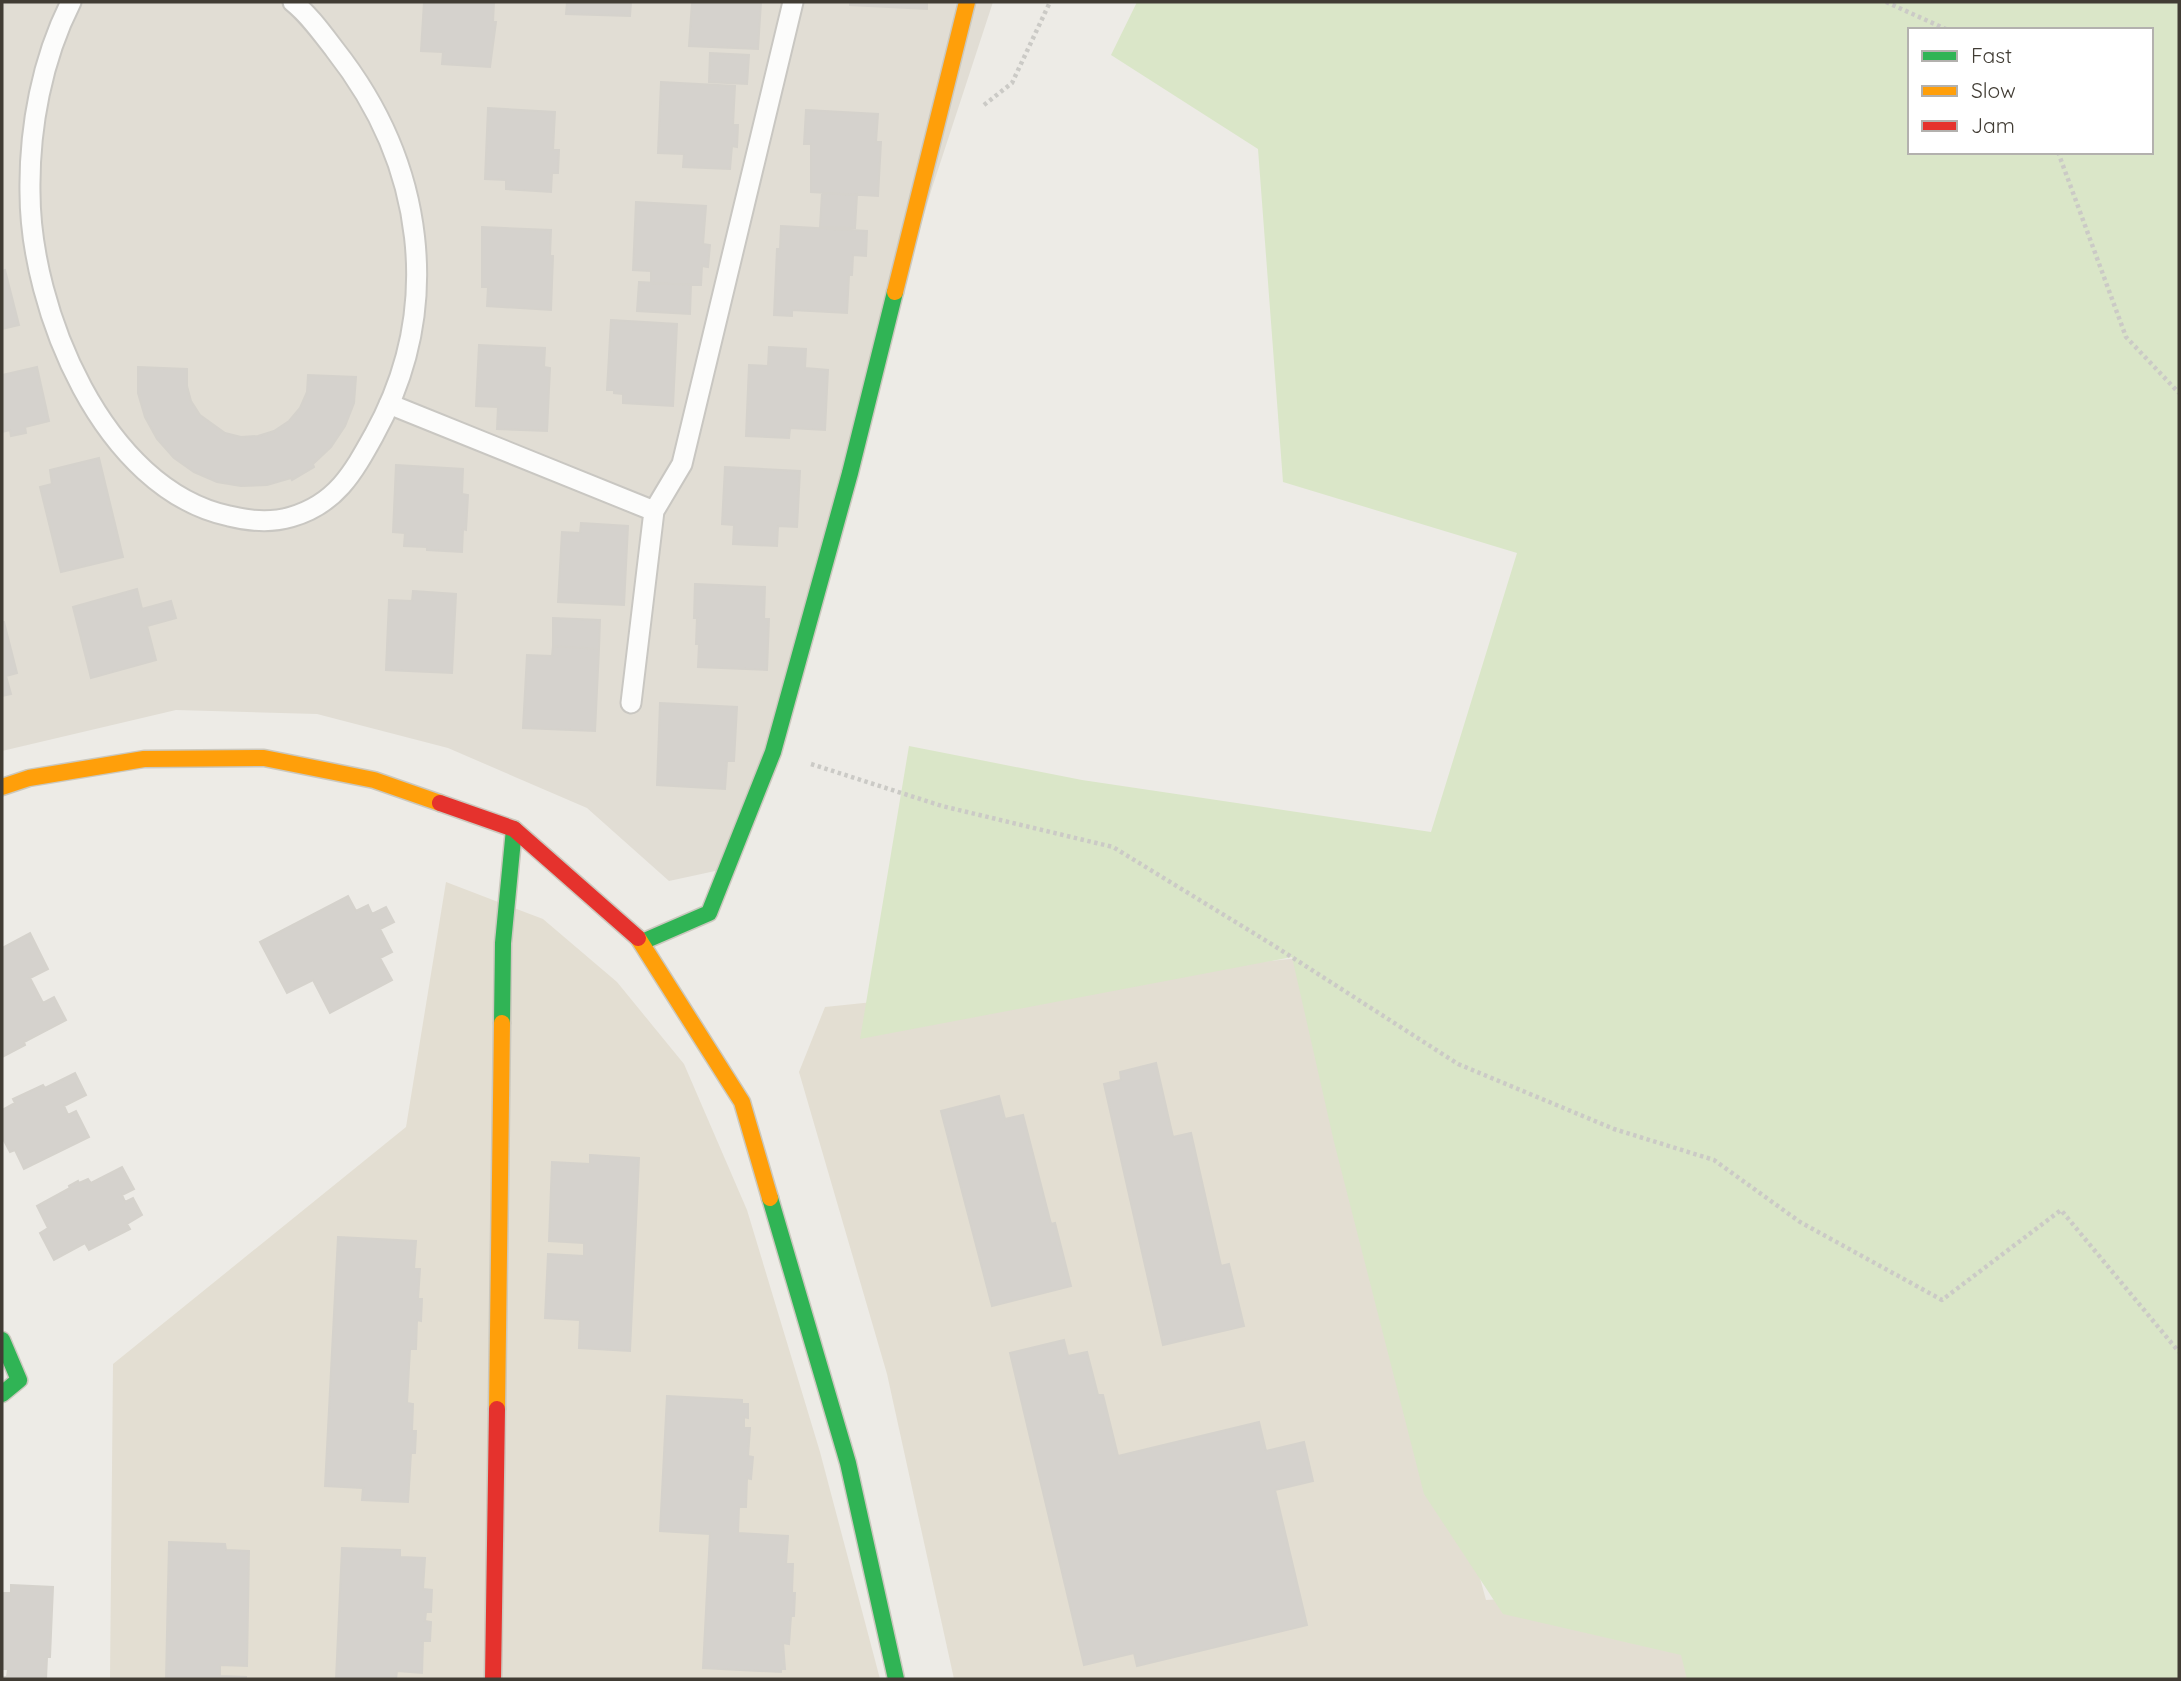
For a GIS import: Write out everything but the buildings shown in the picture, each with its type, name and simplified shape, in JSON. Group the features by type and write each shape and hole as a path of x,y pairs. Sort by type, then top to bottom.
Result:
{"street":[{"path":"642,942 709,913 774,752 850,473 967,2"},
{"path":"2,787 29,778 145,758 264,758 374,779 514,829 642,942 742,1102 848,1464 896,1679"},
{"path":"493,1679 503,943 514,829"},
{"path":"2,1340 19,1380 2,1394"}],"lane":[{"path":"71,2 50,54 38,100 30,182 34,239 42,283 63,346 94,406 137,465 158,484 182,500 212,513 245,520 268,521 292,517 313,508 334,494 351,476 389,404 404,362 414,310 416,236 407,192 393,149 374,108 351,70 293,2"},
{"path":"631,703 654,511 682,464 793,2"},
{"path":"389,404 654,511"}],"path":[{"path":"982,107 1012,83 1050,2"},
{"path":"1886,2 1944,28"},
{"path":"2059,154 2126,337 2179,393"},
{"path":"774,752 942,806 1112,847 1273,945 1458,1064 1614,1129 1714,1160 1800,1222 1942,1300 2061,1210 2179,1352"}],"shaded area":[{"path":"2,2 993,2 932,188 729,868 669,881 587,808 448,748 317,714 176,710 2,751"},
{"path":"446,882 543,919 617,982 684,1064 747,1210 820,1452 880,1679 110,1679 113,1364 406,1127"},
{"path":"1309,957 1486,1600 1695,1587 1712,1679 954,1679 887,1374 799,1072 825,1007"}],"green space":[{"path":"1137,2 2179,2 2179,1679 1687,1679 1681,1655 1503,1614 1424,1494 1334,1142 1292,957 860,1039 909,746 1082,780 1431,832 1517,553 1283,482 1258,149 1111,55"}],"traffic: fast":[{"path":"642,942 709,913 773,752 850,473 895,292"},
{"path":"502,1023 503,943 514,829"},
{"path":"770,1198 848,1463 896,1679"},
{"path":"2,1340 19,1380 2,1394"}],"traffic: slow":[{"path":"895,292 967,2"},
{"path":"2,787 29,778 144,759 264,758 374,780 440,803"},
{"path":"638,938 742,1102 770,1198"},
{"path":"497,1409 502,1023"}],"traffic: jam":[{"path":"440,803 514,829 638,938"},
{"path":"493,1679 497,1409"}]}
